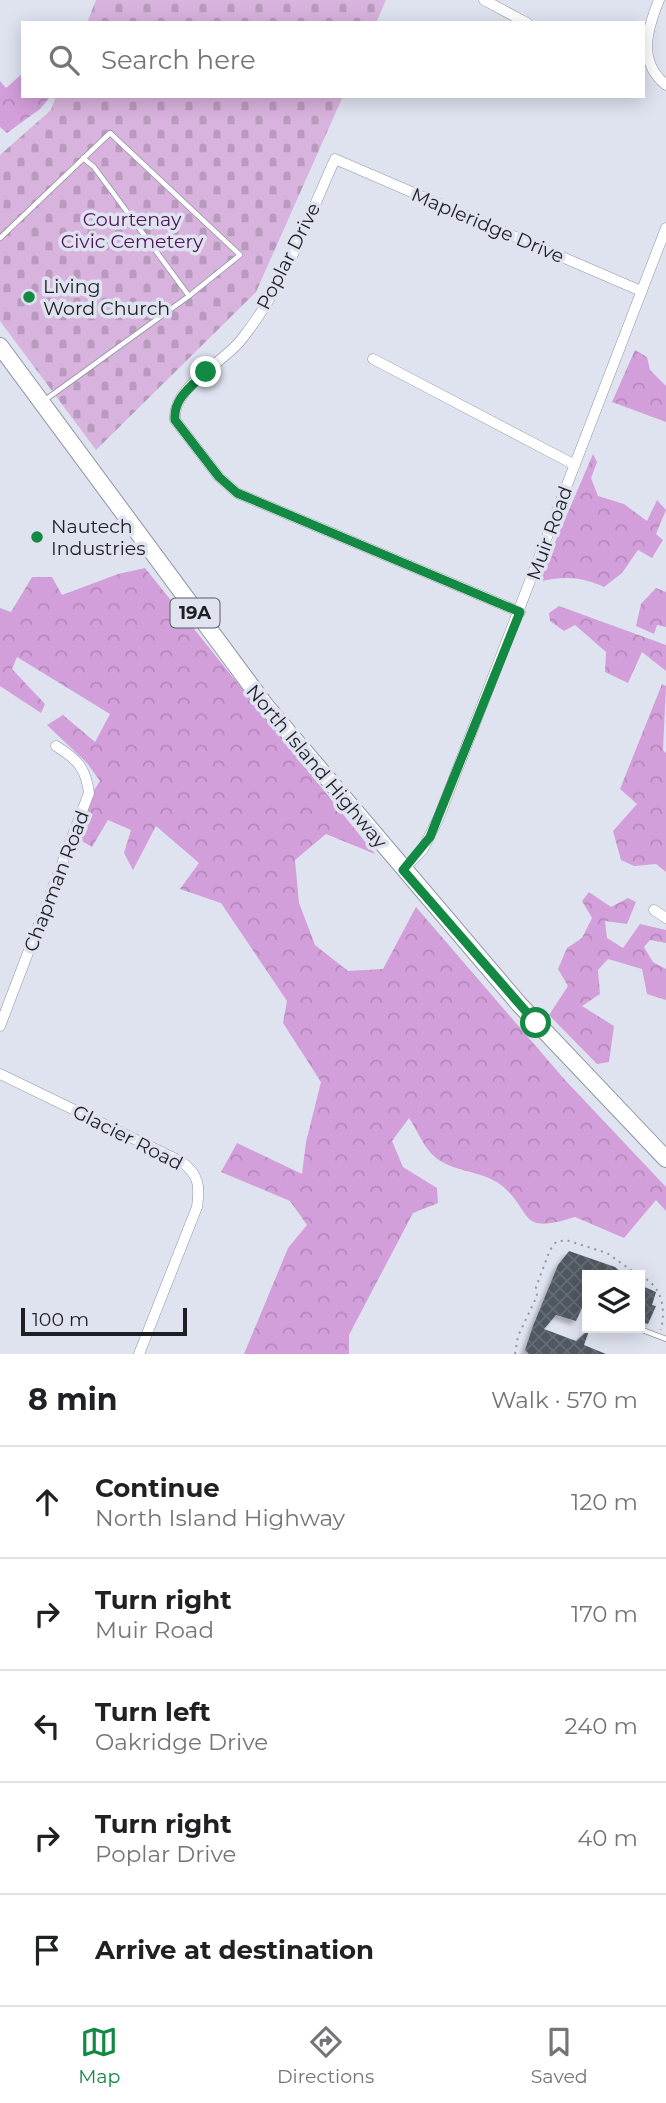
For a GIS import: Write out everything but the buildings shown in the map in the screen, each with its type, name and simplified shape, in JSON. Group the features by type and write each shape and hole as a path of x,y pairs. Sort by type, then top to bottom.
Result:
{"main road":[{"name":"North Island Highway","path":"0,346 266,706 519,1004 666,1159"}],"street":[{"path":"484,0 523,21"},
{"path":"659,0 648,34 645,57 654,74 666,85"},
{"name":"Mapleridge Drive","path":"335,159 641,291"},
{"name":"Poplar Drive","path":"335,159 272,297 239,342 182,396 174,408 175,420 219,477 237,493 520,612"},
{"name":"Muir Road","path":"403,870 430,837 520,612 666,228"},
{"path":"373,359 575,465"},
{"name":"Chapman Road","path":"0,1026 89,793 87,776 78,760 56,746"},
{"path":"654,910 666,918"},
{"name":"Glacier Road","path":"0,1074 182,1162 195,1172 200,1188 197,1207 139,1354"}],"lane":[{"path":"0,238 110,133 240,255 189,296 41,403"},
{"path":"83,158 94,167 189,296"},
{"path":"645,1331 666,1339"}],"path":[{"path":"515,1354 518,1336 537,1296 536,1287 550,1250 556,1242 566,1240 607,1253 631,1270"},
{"path":"645,1279 652,1282 661,1294 664,1321 658,1336"}],"green space":[{"path":"96,0 386,0 377,21 88,21"},
{"path":"21,75 21,98 49,98 40,109 7,133 0,127 0,81 6,88"},
{"name":"Courtenay Civic Cemetery","path":"55,98 342,98 256,292 96,450 0,321 0,155 51,110"},
{"path":"635,350 647,357 650,370 666,386 666,422 612,402"},
{"path":"593,454 597,462 591,478 598,496 624,504 647,521 657,500 666,510 656,534 663,540 652,558 638,550 622,573 604,587 571,578 538,582"},
{"path":"145,568 375,854 326,834 295,860 299,903 315,945 348,971 383,969 416,907 565,1080 666,1187 666,1211 656,1200 624,1238 575,1217 543,1224 534,1222 494,1180 443,1163 431,1154 409,1118 392,1141 403,1167 437,1188 438,1203 413,1213 349,1335 349,1354 244,1354 288,1248 307,1225 290,1201 221,1172 237,1143 302,1174 306,1142 321,1082 283,1023 287,1001 221,903 180,889 199,863 156,826 133,870 124,853 131,830 108,820 92,847 77,838 88,799 100,781 87,763 47,725 63,715 95,742 110,714 17,657 12,669 45,704 41,713 0,686 0,608 11,612 32,577 52,577 62,595 118,574"},
{"path":"656,588 666,592 666,627 657,625 654,634 636,626 641,604"},
{"path":"559,606 666,645 666,671 642,652 628,683 605,672 606,652 575,625 564,631 550,621 549,613"},
{"path":"662,684 666,686 663,750 666,753 666,872 656,864 634,866 621,860 613,831 637,804 620,789"},
{"path":"589,892 611,907 628,898 636,902 627,924 605,921 607,938 623,948 640,924 666,930 666,943 650,940 644,947 653,962 666,969 666,1000 647,994 642,969 608,959 598,970 600,994 582,1006 614,1026 609,1062 597,1064 549,1015 568,986 558,969 567,948 582,938 592,918 582,901"}],"place":[{"name":"Living Word Church","path":"29,297"},
{"name":"Nautech Industries","path":"37,537"}],"route":[{"path":"206,372 174,408 175,420 219,477 237,493 520,612 430,837 423,849 403,870 536,1023"}]}
